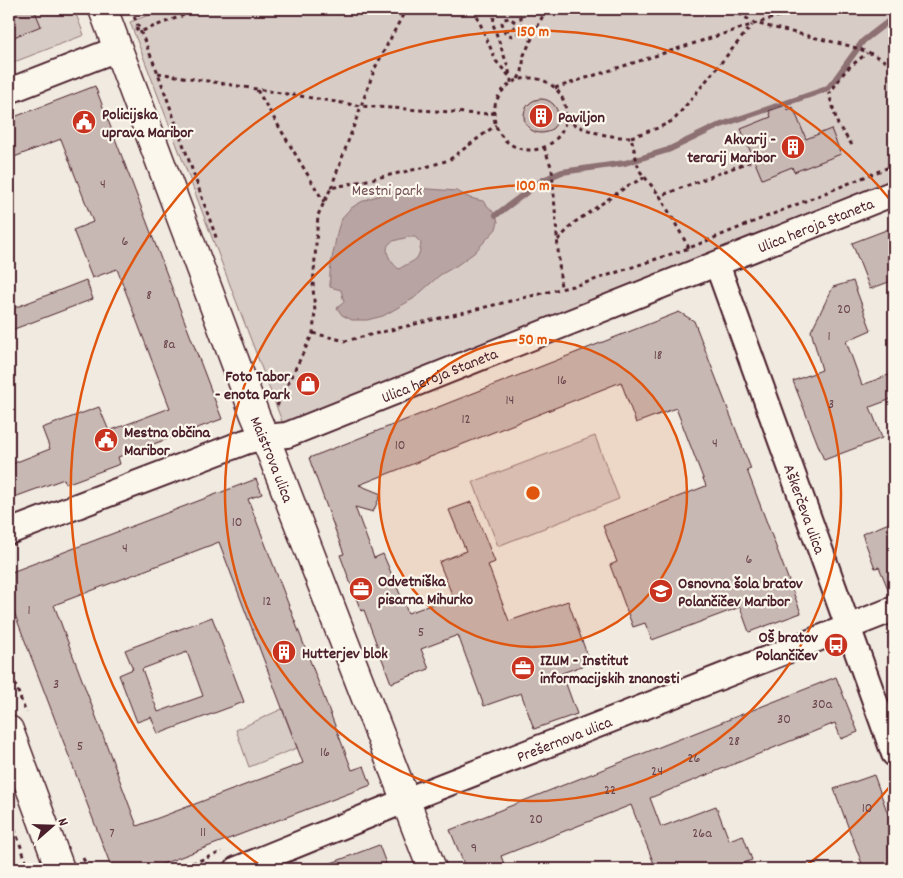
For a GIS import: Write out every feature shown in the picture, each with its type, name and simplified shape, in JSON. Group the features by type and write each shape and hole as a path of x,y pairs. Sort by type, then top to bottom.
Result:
{"street":[{"name":"Maistrova ulica","path":"103,9 122,38 255,415 432,869"},
{"path":"9,91 122,38"},
{"name":"Ulica heroja Staneta","path":"9,532 228,449 264,437 287,435 894,193"},
{"name":"Aškerčeva ulica","path":"717,264 850,627 894,754"},
{"name":"Prešernova ulica","path":"236,869 406,800 894,609"},
{"path":"9,730 60,869"}],"path":[{"path":"131,9 142,31 158,73 220,249"},
{"path":"122,38 200,9"},
{"path":"273,398 277,407 313,333 315,312 313,287 318,215 331,188 376,68 406,9"},
{"path":"474,9 496,61 510,78"},
{"path":"496,9 493,24 509,70 510,83"},
{"path":"505,30 510,31 514,28 515,22 508,18 503,21 505,33 509,36 518,33 522,23 519,9"},
{"path":"518,80 522,72 524,55 546,9"},
{"path":"732,9 754,23 850,46 868,52 894,66"},
{"path":"555,88 801,9"},
{"path":"565,120 605,136 631,137 658,128 674,120 754,23"},
{"path":"852,145 838,125 829,94 846,70 868,52"},
{"path":"158,73 361,106 480,114 494,113"},
{"path":"537,79 555,88 561,97 565,108 565,120 561,131 554,140 544,147 532,150 520,148 510,144 501,136 496,125 494,113 499,96 510,83 518,80 537,79"},
{"path":"257,89 324,202"},
{"path":"331,188 426,167 448,160 496,125"},
{"path":"631,137 639,170 660,196 692,254"},
{"path":"544,147 552,168 561,289"},
{"path":"660,196 754,160"},
{"path":"313,333 345,341 561,289 626,270 689,248 894,165"},
{"path":"558,240 575,222 629,185 644,178"},
{"path":"9,814 29,869"}],"green space":[{"path":"9,9 74,9 84,35 9,64"},
{"name":"Mestni park","path":"165,9 894,9 894,185 283,424 130,22"},
{"path":"595,436 619,499 498,546 473,482"},
{"path":"282,709 297,748 249,767 236,730"}],"shaded area":[{"path":"415,188 457,191 470,198 483,201 496,215 498,222 496,229 474,253 440,275 413,299 383,316 367,320 352,320 342,315 337,308 344,302 341,290 330,287 331,263 340,222 355,205 374,197","holes":["415,237 421,243 419,254 415,260 399,269 394,265 388,254 387,247 398,240"]}],"building":[{"path":"9,9 34,9 41,26 9,39"},
{"path":"95,86 222,419 118,457 120,464 66,484 64,479 9,499 9,465 50,449 42,428 99,407 109,431 170,408 117,269 92,278 73,230 93,222 61,139 9,159 9,119"},
{"name":"Paviljon","path":"541,99 548,100 553,104 557,109 557,123 553,128 548,132 541,133 534,132 529,128 525,123 524,116 525,109 529,104 534,100"},
{"name":"Akvarij - terarij Maribor","path":"786,105 788,110 793,107 806,139 831,129 841,154 794,172 792,167 762,179 741,129 771,117 769,111"},
{"path":"894,227 894,280 870,289 852,243"},
{"path":"86,280 93,299 9,331 9,310"},
{"path":"853,281 871,330 846,341 862,385 894,373 894,398 870,407 882,438 824,460 793,381 822,370 811,331 833,287"},
{"path":"679,312 694,321 751,469 747,470 801,613 749,632 740,607 652,640 645,623 633,627 610,565 617,562 603,526 706,486 676,408 636,423 621,382 359,485 381,494 373,512 355,507 374,558 383,554 408,613 453,597 439,562 466,551 449,510 471,502 495,562 488,565 509,621 568,601 590,663 562,673 577,714 534,729 521,693 484,706 458,635 421,649 429,669 391,683 364,610 361,611 340,555 344,554 309,458"},
{"name":"Hutterjev blok","path":"256,479 262,494 248,499 352,770 364,766 371,785 149,869 112,869 9,599 9,573","holes":["219,542 303,763 137,826 54,605"]},
{"path":"894,521 894,596 891,596 879,567 875,568 862,534"},
{"path":"212,617 244,702 158,734 151,717 137,722 119,675 133,669 125,650","holes":["187,652 203,696 158,712 142,669"]},
{"path":"836,677 858,732 841,739 835,723 650,798 661,827 716,806 729,840 743,835 752,860 728,869 656,869 631,805 501,856 506,869 466,869 450,830"},
{"path":"874,775 894,831 894,869 864,869 834,789"},
{"path":"379,845 388,869 318,868"}],"waterway":[{"path":"496,215 543,180 562,172 625,163 668,150 718,126 824,90 834,81 863,41 894,17"}],"place":[{"name":"Paviljon","path":"541,116"},
{"name":"Policijska uprava Maribor","path":"84,122"},
{"name":"Akvarij - terarij Maribor","path":"793,147"},
{"name":"Foto Tabor - enota Park","path":"308,384"},
{"name":"Mestna občina Maribor","path":"106,440"},
{"name":"Odvetniška pisarna Mihurko","path":"361,589"},
{"name":"Osnovna šola bratov Polančičev Maribor","path":"661,591"},
{"name":"OŠ bratov Polančičev","path":"836,645"},
{"name":"Hutterjev blok","path":"284,652"},
{"name":"IZUM - Institut informacijskih znanosti","path":"523,668"}]}
